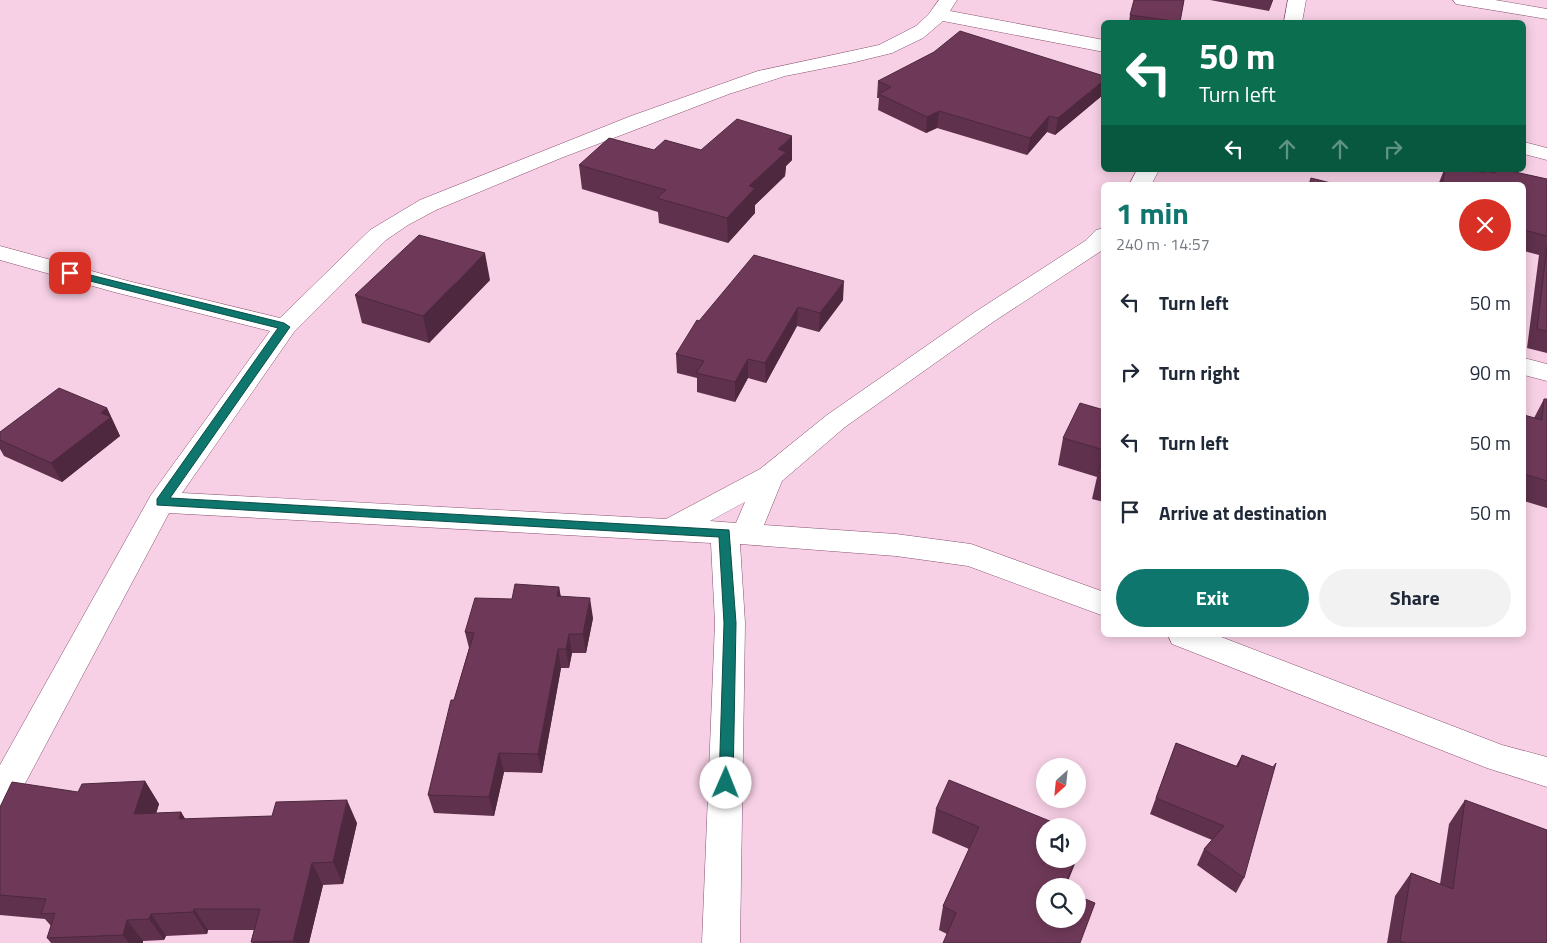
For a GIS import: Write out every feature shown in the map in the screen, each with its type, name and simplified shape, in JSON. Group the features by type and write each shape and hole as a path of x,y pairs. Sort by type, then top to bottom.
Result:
{"street":[{"path":"1293,20 1297,0"},
{"path":"1462,0 1547,14"},
{"path":"0,797 161,502 284,327 378,236 400,220 428,205 581,143 768,74 848,58 902,43 926,28 944,8 1101,45"},
{"path":"1526,149 1547,154"},
{"path":"669,530 770,476 836,421 984,317 1094,246 1101,238"},
{"path":"0,253 122,287 284,327"},
{"path":"1065,264 1101,262"},
{"path":"1526,367 1547,373"},
{"path":"721,943 730,623 735,534 770,476"},
{"path":"161,502 669,530 896,545 971,555 1101,603"},
{"path":"1187,637 1499,758 1547,772"}],"building":[{"path":"1134,0 1184,0 1180,20 1130,15"},
{"path":"960,31 1101,75 1101,82 1058,118 1049,116 1030,138 939,111 927,117 879,94 891,87 878,81 934,52"},
{"path":"737,119 792,136 778,149 786,152 749,186 755,188 727,218 657,198 666,190 579,165 609,138 654,150 665,140 701,150"},
{"path":"1445,172 1515,172 1547,179 1547,236 1526,231 1526,182 1443,182"},
{"path":"1311,178 1327,182 1310,182"},
{"path":"419,235 485,253 423,316 355,295"},
{"path":"1547,246 1547,331 1537,329"},
{"path":"754,255 844,281 820,313 798,307 765,363 748,359 735,382 696,373 704,361 676,354 697,320 699,321"},
{"path":"59,388 107,408 101,413 111,417 51,463 0,440 0,432"},
{"path":"1544,399 1547,399 1547,481 1526,475 1526,416 1542,420"},
{"path":"1080,403 1101,409 1101,449 1063,438"},
{"path":"515,584 559,587 557,596 590,598 583,634 569,634 566,649 558,649 538,754 499,753 489,797 428,795 451,700 454,700 474,633 465,632 475,598 512,599"},
{"path":"1176,743 1238,767 1242,755 1273,767 1276,763 1244,878 1204,849 1224,826 1156,798"},
{"path":"949,780 1042,818 1036,818 1036,868 1072,868 1068,878 1036,878 1036,928 1086,928 1080,943 943,943 956,913 943,906 979,827 936,809"},
{"path":"145,781 134,814 181,812 179,819 272,816 276,802 347,800 333,862 312,863 293,941 251,942 260,909 194,909 193,912 151,914 149,919 127,920 123,935 47,938 55,913 41,914 46,899 0,895 0,807 12,782 78,792 82,784"},
{"path":"1465,800 1547,830 1547,943 1405,943 1400,941 1411,873 1453,889"},
{"path":"1086,899 1095,903 1086,927"}],"route":[{"path":"70,273 284,327 161,502 725,533 730,623 726,783"}]}
